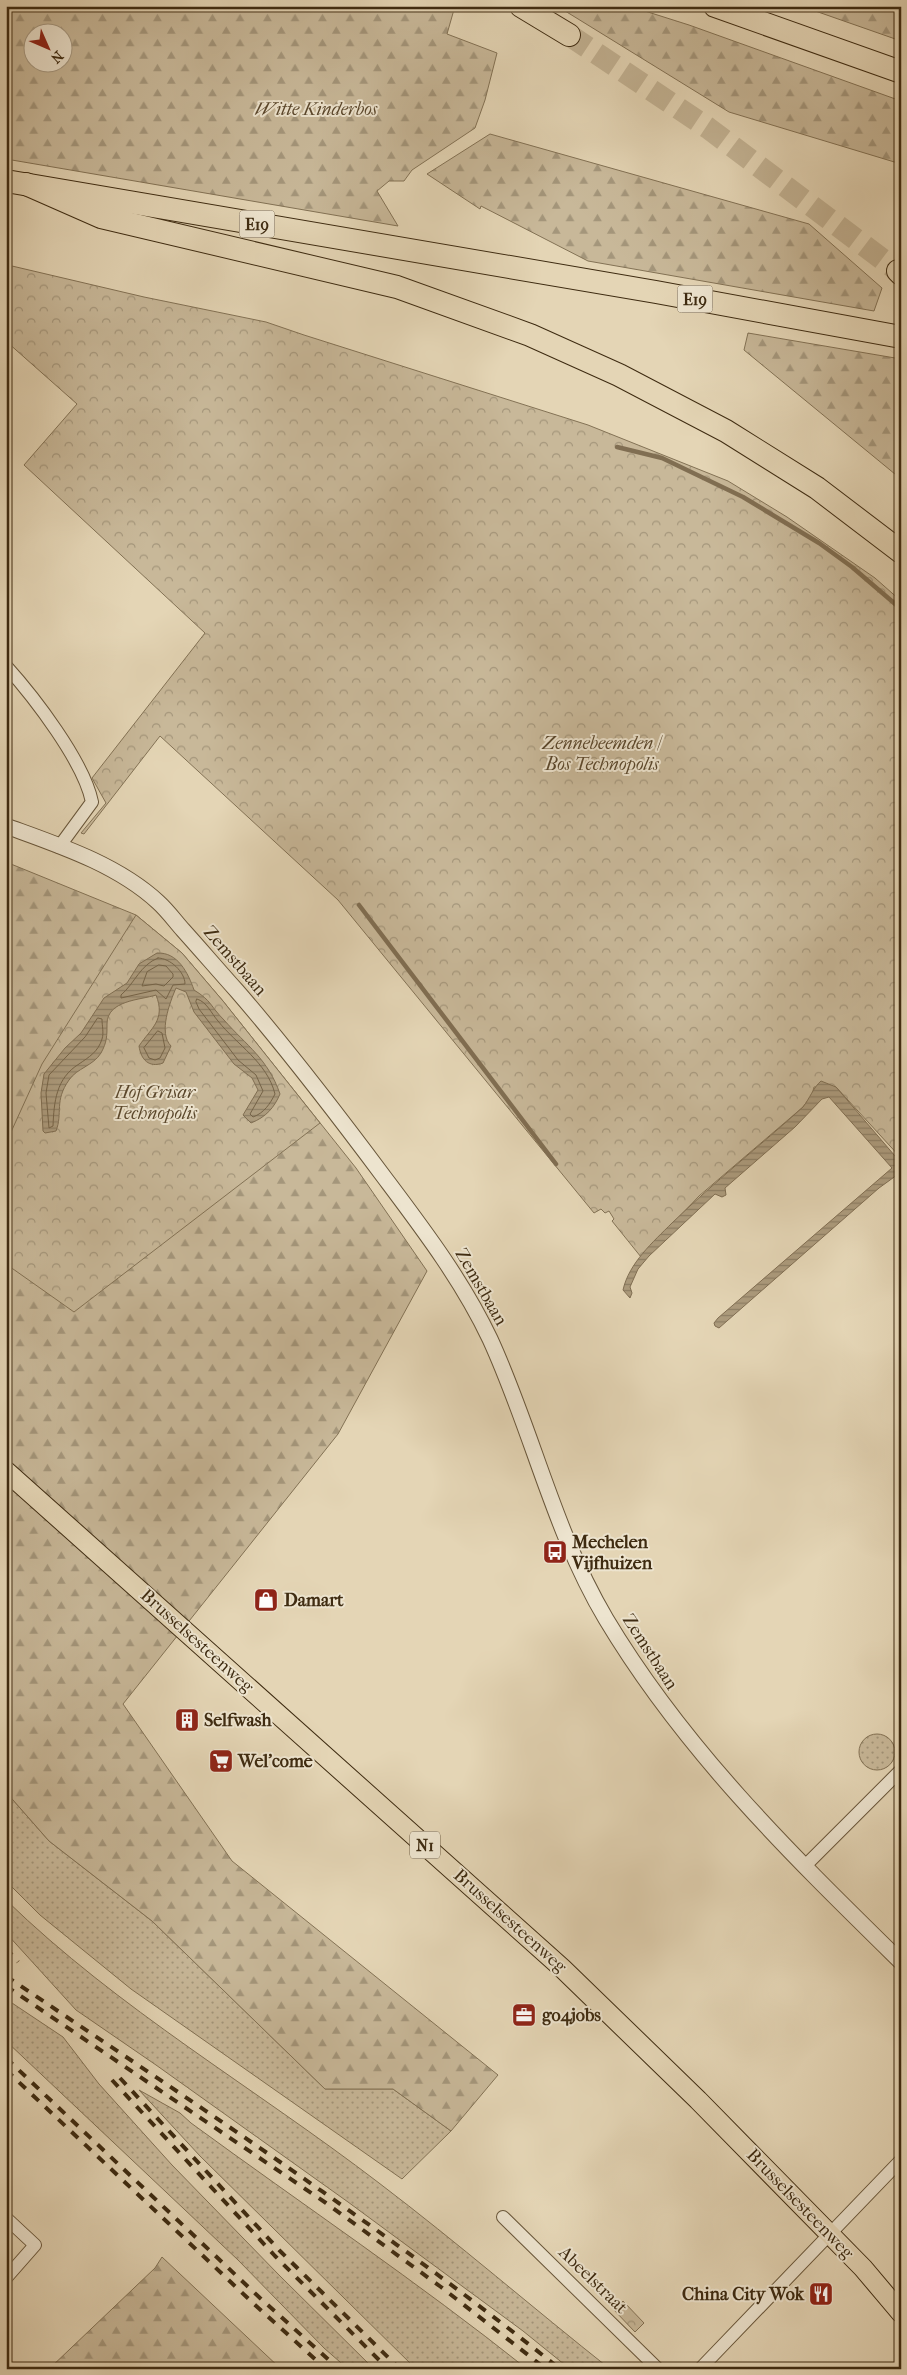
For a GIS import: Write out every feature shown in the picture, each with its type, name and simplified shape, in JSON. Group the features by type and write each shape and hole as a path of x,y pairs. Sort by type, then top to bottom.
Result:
{"highway":[{"path":"522,6 569,36"},
{"path":"715,6 901,72"},
{"path":"16,183 101,216 397,287 530,335 619,374 726,431 817,488 901,552"},
{"name":"E19","path":"16,183 656,292 901,337"}],"main road":[{"name":"Brusselsesteenweg","path":"6,1471 562,1968 698,2100 863,2268 901,2313"},
{"name":"Brusselsesteenweg","path":"863,2268 901,2298"}],"street":[{"path":"6,666 26,688 62,740 90,790 92,802 59,847"},
{"name":"Zemstbaan","path":"6,826 59,847 118,874 159,902 269,1029 345,1124 412,1213 454,1273 487,1333 512,1390 562,1526 603,1614 642,1676 680,1729 744,1804 804,1867 901,1962"},
{"path":"804,1867 901,1770"},
{"path":"700,2369 901,2160"},
{"name":"Abeelstraat","path":"503,2217 658,2369"},
{"path":"6,2218 35,2245 6,2278"}],"green space":[{"name":"Witte Kinderbos","path":"6,6 455,6 447,34 497,53 485,100 475,128 412,170 404,181 389,181 377,191 398,226 6,159"},
{"path":"557,6 629,6 689,25 901,101 901,164 729,112"},
{"path":"801,6 901,6 901,41"},
{"path":"490,134 809,224 882,288 874,311 588,261 481,206 480,209 427,174"},
{"name":"Zennebeemden / Bos Technopolis","path":"12,266 144,297 266,322 588,425 728,481 787,517 875,578 901,601 901,1158 836,1087 814,1087 812,1095 803,1107 699,1196 641,1257 612,1221 614,1219 609,1211 605,1213 601,1209 594,1213 338,900 160,736 84,834 81,833 106,803 92,778 205,633 24,465 77,404 7,342 6,307"},
{"path":"748,333 901,359 901,479 744,350"},
{"path":"6,862 136,915 182,953 223,1001 356,1168 427,1271 338,1434 123,1704 232,1861 498,2075 451,2131 393,2089 325,2089 152,1921 49,1841 6,1792"},
{"name":"Hof Grisar Technopolis","path":"136,915 182,953 223,1001 320,1123 74,1312 6,1264 6,1143 42,1064"},
{"path":"877,1734 890,1739 895,1752 890,1765 877,1770 864,1765 859,1752 864,1739"},
{"path":"6,1792 49,1841 152,1921 325,2089 393,2089 451,2131 402,2179 131,1989 40,1915 6,1881"},
{"path":"6,1900 49,1940 94,1977 188,2047 379,2183 610,2369 570,2369 523,2331 348,2202 76,2010 6,1933"},
{"path":"6,1999 63,2037 99,2084 172,2165 374,2369 348,2369 324,2348 238,2260 6,2041"},
{"path":"139,2090 180,2113 191,2123 444,2305 527,2369 416,2369 200,2156"},
{"path":"162,2257 281,2369 49,2369 155,2268"},
{"path":"623,2301 644,2323 635,2332 614,2310"}],"water":[{"path":"157,953 171,956 181,965 189,977 194,990 208,1001 263,1062 280,1094 275,1104 269,1112 251,1123 243,1115 258,1090 252,1078 234,1064 194,1012 186,992 176,988 168,1009 165,1026 167,1040 171,1046 163,1063 150,1064 146,1062 139,1046 156,1023 158,1017 159,1004 156,995 126,1002 119,1006 108,1016 106,1039 101,1053 94,1061 72,1076 64,1087 56,1131 45,1133 43,1131 41,1093 44,1074 65,1048 81,1033 104,998 127,983 139,964"},
{"path":"821,1081 836,1087 901,1163 901,1178 897,1175 879,1188 719,1328 715,1326 714,1323 718,1318 892,1168 829,1097 822,1099 795,1127 725,1188 726,1195 722,1197 715,1194 649,1256 638,1269 630,1287 632,1293 630,1298 623,1290 626,1280 636,1262 657,1238 688,1208 803,1107"}],"waterway":[{"path":"617,447 662,458 743,497 819,543 852,567 901,609"},
{"path":"359,905 556,1164"}],"tunnel":[{"path":"569,35 708,128 898,271"}],"railway":[{"path":"6,1948 18,1962"},
{"path":"6,1960 9,1964"},
{"path":"6,1976 287,2167 425,2266 560,2369"},
{"path":"6,1986 326,2203 441,2287 546,2369"},
{"path":"6,2058 260,2298 339,2369"},
{"path":"6,2070 254,2304 326,2369"},
{"path":"120,2078 280,2251 400,2369"},
{"path":"112,2080 275,2256 388,2369"}],"place":[{"name":"Mechelen Vijfhuizen","path":"555,1552"},
{"name":"Damart","path":"266,1600"},
{"name":"Selfwash","path":"187,1720"},
{"name":"Wel'come","path":"221,1761"},
{"name":"go4jobs","path":"524,2015"},
{"name":"China City Wok","path":"821,2294"}]}
